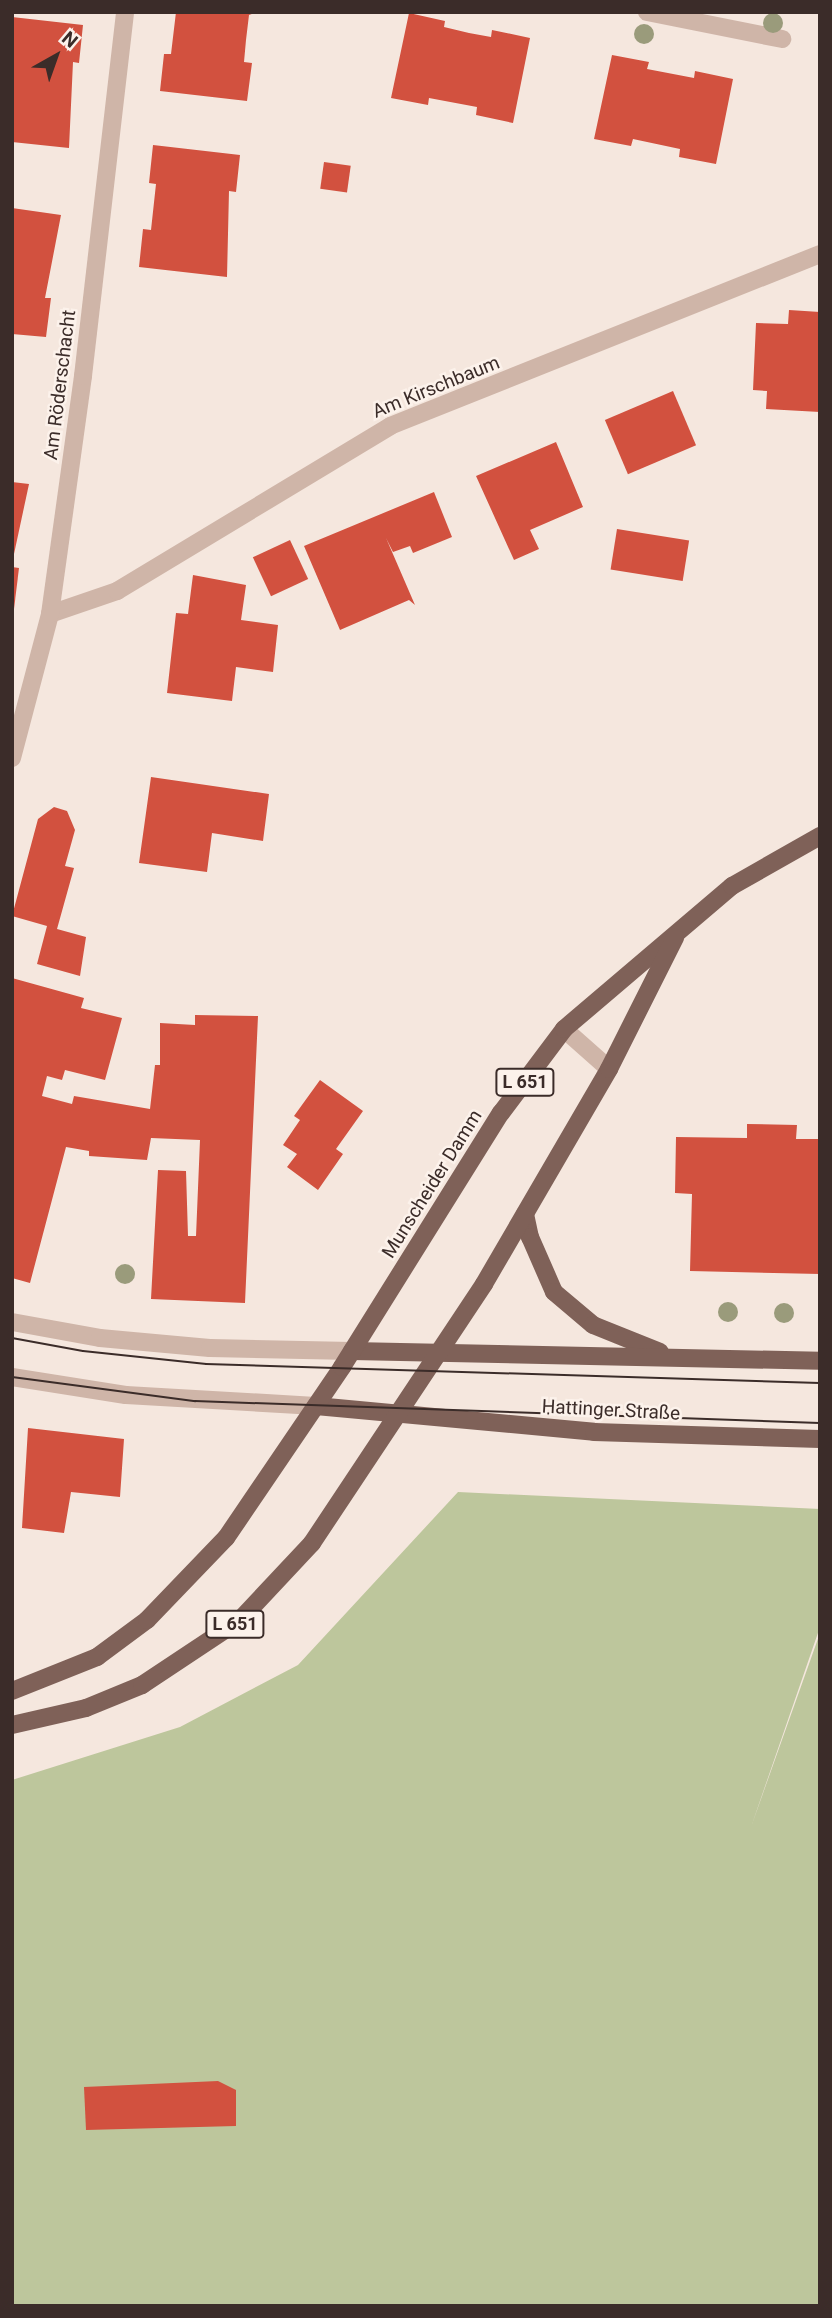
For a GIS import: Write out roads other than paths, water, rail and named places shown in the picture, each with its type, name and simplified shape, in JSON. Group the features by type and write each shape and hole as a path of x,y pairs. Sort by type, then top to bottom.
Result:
{"main road":[{"name":"Munscheider Damm","path":"352,1351 501,1113 564,1029 732,886 820,836"},
{"name":"Munscheider Damm","path":"440,1351 525,1214 609,1069 678,932"},
{"path":"525,1214 530,1237 554,1292 593,1325 673,1357"},
{"path":"352,1351 820,1361"},
{"name":"L 651","path":"12,1691 97,1657 148,1620 226,1538 352,1351"},
{"name":"L 651","path":"12,1725 86,1708 142,1685 240,1620 312,1542 400,1416 440,1351"},
{"name":"Hattinger Straße","path":"316,1406 400,1416 594,1432 820,1438"}],"street":[{"name":"Am Röderschacht","path":"12,758 50,614 83,376 125,12"},
{"path":"647,12 782,39"},
{"name":"Am Kirschbaum","path":"50,614 117,591 390,426 820,254"},
{"path":"564,1029 609,1069"},
{"path":"12,1322 100,1338 183,1346 352,1351"},
{"name":"Hattinger Straße","path":"12,1377 125,1395 316,1406"}],"tram line":[{"path":"12,1338 83,1351 206,1364 820,1383"},
{"path":"12,1377 195,1401 820,1423"}]}
